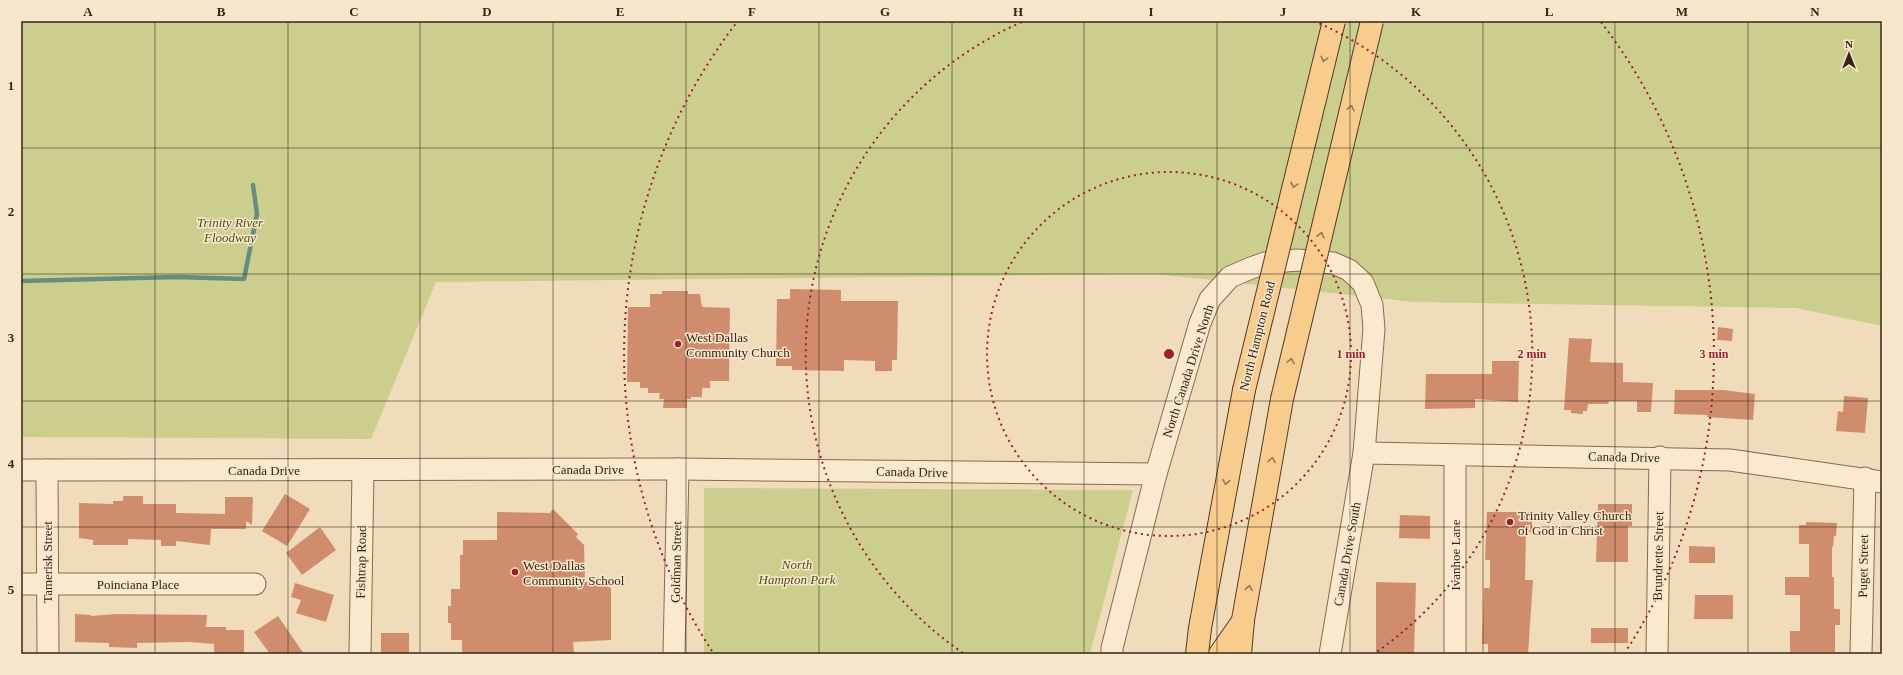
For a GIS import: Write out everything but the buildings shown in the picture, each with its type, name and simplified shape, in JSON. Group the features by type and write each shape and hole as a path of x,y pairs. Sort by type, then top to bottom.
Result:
{"main road":[{"name":"North Hampton Road","path":"1197,654 1200,628 1244,390 1334,21"},
{"path":"1240,654 1243,620 1282,399 1372,21"},
{"path":"1220,654 1243,620"}],"street":[{"name":"North Canada Drive North","path":"1156,474 1200,323 1210,299 1230,278 1265,263 1297,260 1333,263 1349,270 1363,283 1372,305 1374,329 1364,453"},
{"name":"Canada Drive","path":"1364,453 1660,457 1730,460 1873,480"},
{"name":"Canada Drive South","path":"1330,654 1364,453"},
{"name":"Ivanhoe Lane","path":"1455,455 1455,654"},
{"name":"Brundrette Street","path":"1657,654 1660,457"},
{"name":"Canada Drive","path":"21,470 678,469 1156,474"},
{"name":"Goldman Street","path":"674,654 678,469"},
{"name":"Tamerisk Street","path":"47,470 48,654"},
{"name":"Fishtrap Road","path":"360,654 362,470"},
{"path":"1112,654 1156,474"},
{"name":"Puget Street","path":"1861,654 1873,480"},
{"name":"Poinciana Place","path":"21,584 255,584"}],"green space":[{"name":"Trinity River Floodway","path":"21,21 1882,21 1882,326 1796,308 1414,302 1156,274 436,282 371,439 21,437"},
{"name":"North Hampton Park","path":"704,488 1133,490 1090,654 704,654"}],"waterway":[{"path":"21,281 177,277 244,279 257,214 253,185"}],"place":[{"name":"West Dallas Community Church","path":"678,344"},
{"name":"Trinity Valley Church of God in Christ","path":"1510,522"},
{"name":"West Dallas Community School","path":"515,572"}]}
